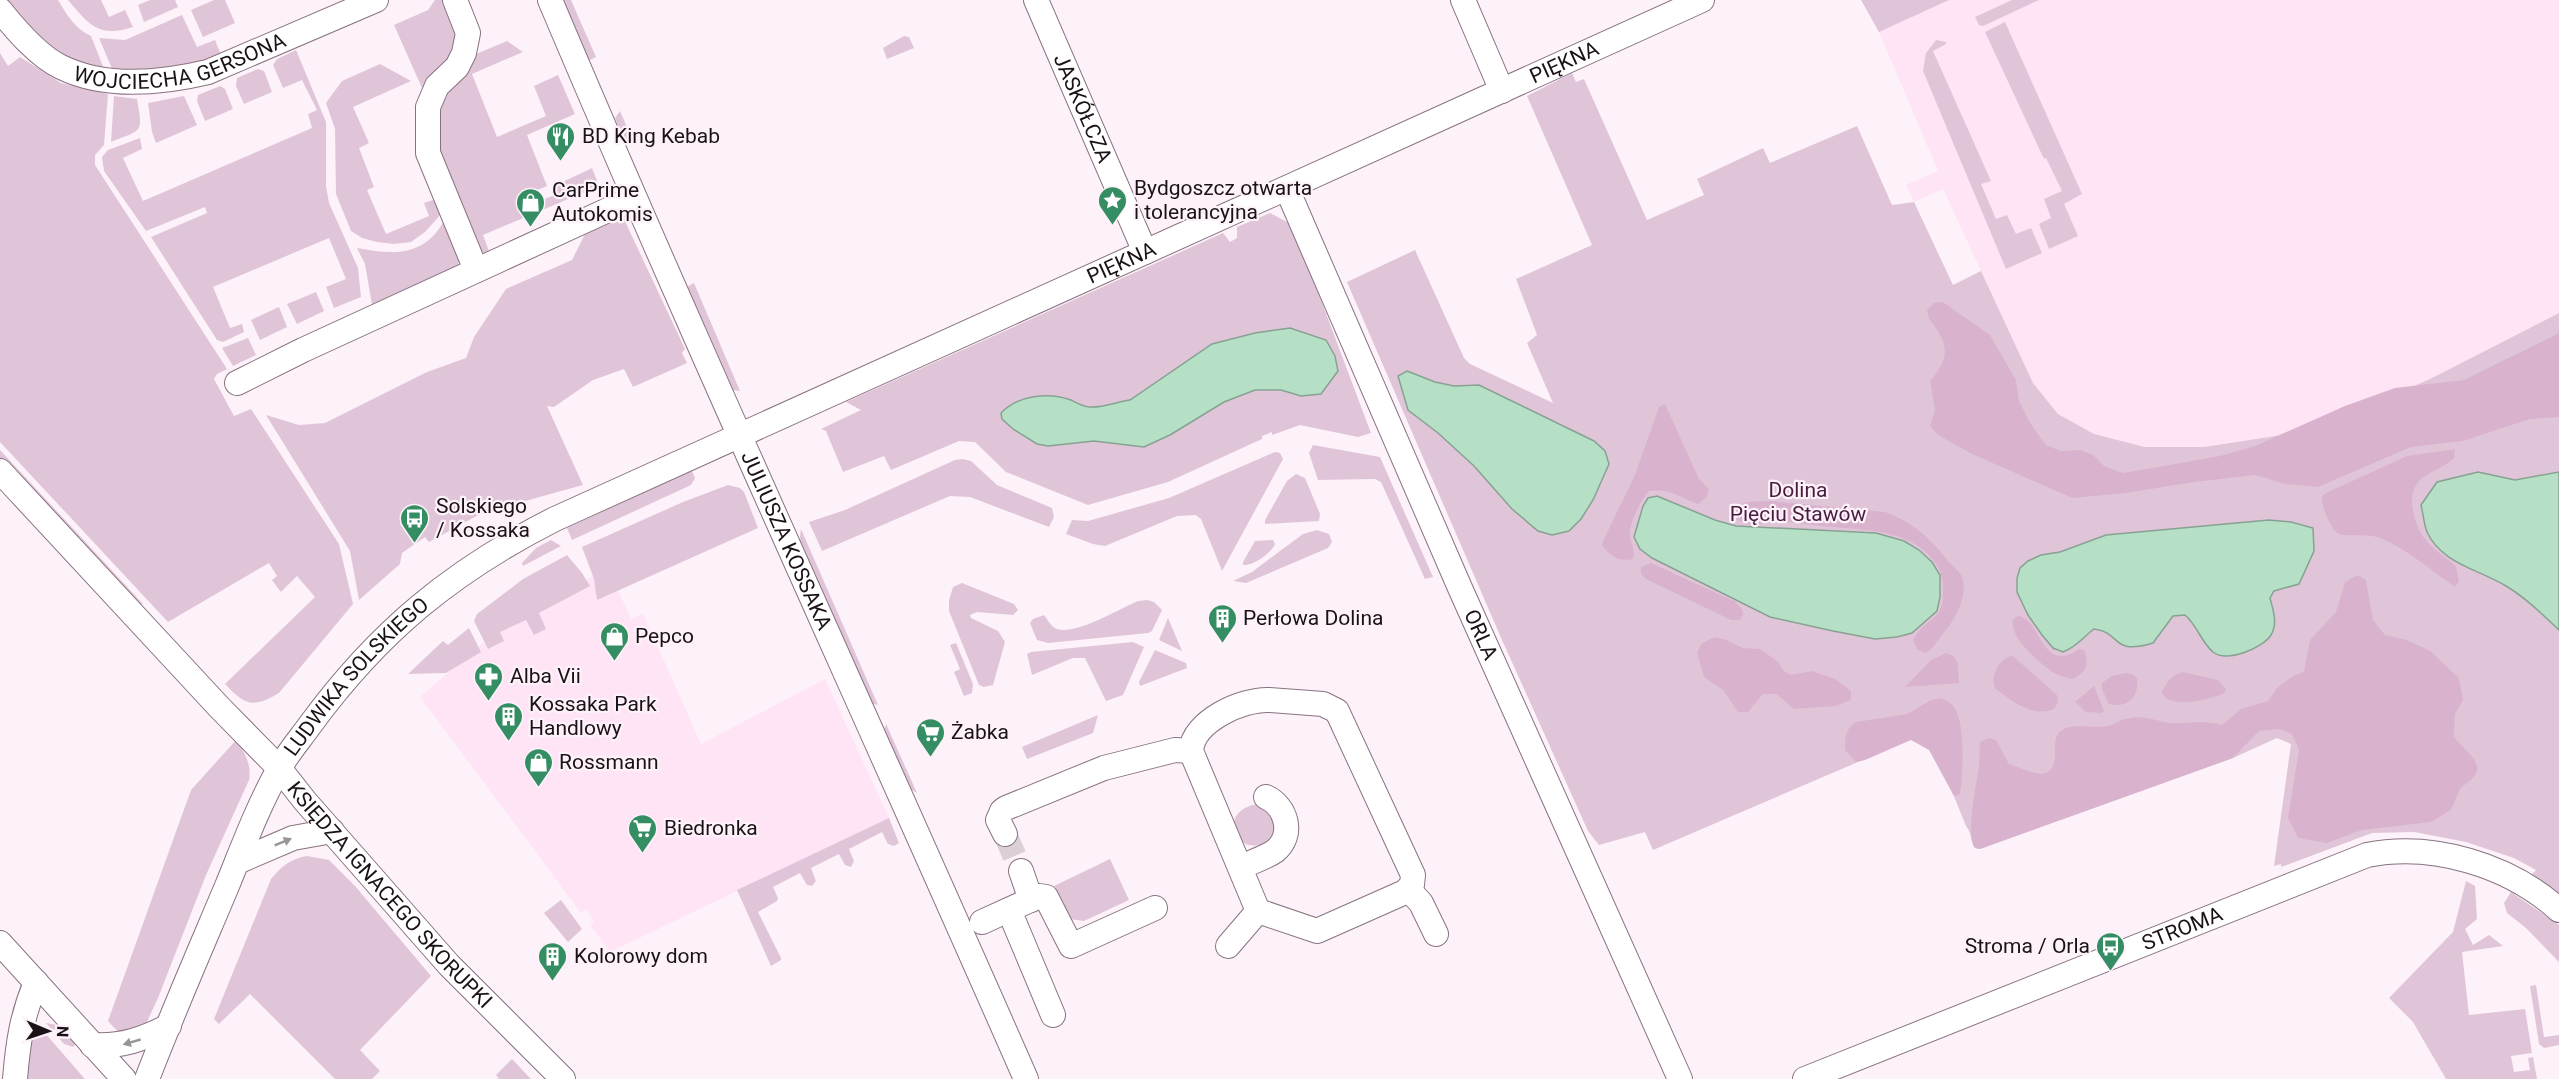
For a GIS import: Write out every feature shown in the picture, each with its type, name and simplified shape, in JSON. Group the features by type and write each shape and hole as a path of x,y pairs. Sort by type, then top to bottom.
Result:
{"street":[{"name":"WOJCIECHA GERSONA","path":"0,10 21,36 61,67 97,78 136,82 180,78 208,72 376,0"},
{"path":"455,0 468,33 464,53 457,67 437,86 428,107 428,153 476,270"},
{"name":"JULIUSZA KOSSAKA","path":"550,0 738,436 918,830 1026,1079"},
{"name":"JASKÓŁCZA","path":"1036,0 1145,252"},
{"path":"1463,0 1502,91"},
{"name":"PIĘKNA","path":"738,436 1702,0"},
{"name":"ORLA","path":"1287,189 1456,578 1680,1079"},
{"path":"237,383 303,350 634,198"},
{"name":"LUDWIKA SOLSKIEGO","path":"147,1079 237,862 279,768 338,687 382,638 433,594 472,565 510,542 555,519 738,436"},
{"name":"KSIĘDZA IGNACEGO SKORUPKI","path":"0,471 220,708 279,768 449,965 563,1079"},
{"path":"1254,701 1323,704 1334,709 1411,868 1413,880 1408,889 1317,931 1258,912 1191,751 1193,741 1204,724 1254,701"},
{"path":"1005,834 998,820 1006,808 1104,768 1174,750 1191,751"},
{"path":"1240,867 1275,851 1284,837 1286,828 1283,812 1279,805 1266,797"},
{"path":"237,862 293,838 332,831"},
{"name":"STROMA","path":"1805,1079 2367,855 2389,850 2411,850 2456,857 2500,872 2559,910"},
{"path":"1021,872 1031,900"},
{"path":"1408,889 1421,903 1436,934"},
{"path":"982,922 1039,896 1046,897 1071,946 1155,908"},
{"path":"1009,910 1053,1015"},
{"path":"1228,946 1258,912"},
{"path":"0,943 124,1079"},
{"path":"15,1079 9,1035 25,1008 36,981"},
{"path":"92,1045 116,1046 135,1042 169,1026"}],"shaded area":[{"path":"1862,0 2559,0 2559,313 2432,378 2362,409 2288,434 2204,447 2145,447 2094,434 2058,414 2033,383 1943,189 1914,202 1906,185 1938,171 1879,32"},
{"path":"1943,302 1990,335 2016,380 2019,401 2030,423 2046,445 2061,451 2081,450 2093,455 2104,466 2123,473 2220,456 2255,446 2345,406 2395,388 2464,380 2559,333 2559,417 2530,419 2463,441 2411,447 2318,487 2285,484 2255,475 2072,498 1970,453 1938,435 1930,426 1935,410 1930,381 1940,368 1945,349 1927,310 1934,303"},
{"path":"1290,328 1326,340 1335,356 1338,371 1321,394 1301,396 1281,390 1255,390 1224,402 1170,435 1144,447 1094,441 1048,446 1037,444 1002,419 1001,413 1008,407 1034,397 1053,396 1089,407 1100,407 1130,400 1212,344 1255,333"},
{"path":"1407,371 1435,382 1454,386 1479,385 1594,441 1605,451 1609,464 1593,500 1581,519 1569,531 1552,535 1538,531 1512,509 1474,466 1438,433 1408,410 1398,376"},
{"path":"1665,404 1699,479 1709,489 1705,498 1698,504 1669,492 1649,491 1637,509 1631,526 1633,559 1619,559 1602,545 1635,475 1659,407"},
{"path":"2455,449 2454,458 2416,485 2412,504 2415,519 2424,538 2456,566 2459,581 2455,587 2410,554 2380,538 2342,535 2332,527 2323,505 2322,496 2326,493 2407,456"},
{"path":"2478,472 2515,480 2559,472 2559,630 2534,606 2513,591 2451,559 2434,543 2427,532 2421,505 2437,482"},
{"path":"1657,496 1715,520 1736,526 1876,533 1904,541 1919,550 1932,562 1940,575 1940,597 1937,611 1912,633 1875,639 1770,617 1652,558 1640,549 1634,537 1643,506 1648,498"},
{"path":"1771,501 1885,512 1913,526 1928,539 1960,573 1964,591 1950,625 1934,646 1925,653 1917,649 1913,640 1938,613 1943,599 1939,570 1927,553 1916,545 1891,534 1783,522 1751,524 1739,521 1735,517 1736,509 1745,502"},
{"path":"2269,520 2291,522 2313,528 2314,551 2299,584 2274,591 2270,598 2275,621 2271,635 2261,645 2235,655 2219,655 2213,652 2185,615 2173,616 2153,643 2130,647 2123,645 2103,631 2094,629 2076,645 2063,652 2053,648 2042,635 2028,615 2017,592 2020,568 2028,561 2106,535"},
{"path":"1651,563 1734,601 1742,609 1743,614 1740,620 1731,620 1646,579 1641,574 1641,567"},
{"path":"608,568 631,619 643,613 701,744 825,679 889,818 610,952 590,925 594,921 586,909 581,913 420,697 502,626"},
{"path":"2358,575 2366,580 2373,620 2385,635 2407,640 2430,651 2459,678 2463,700 2455,714 2454,737 2474,759 2478,768 2474,777 2460,789 2451,810 2431,822 2362,830 2327,843 2298,838 2288,818 2299,750 2292,734 2279,729 2259,731 2233,758 1980,849 1975,848 1972,841 1971,821 1980,742 1989,738 1996,740 2009,764 2044,774 2052,768 2054,763 2058,734 2067,728 2108,726 2137,717 2171,723 2202,722 2222,725 2241,709 2268,701 2277,688 2293,676 2304,672 2310,640 2336,612 2345,582"},
{"path":"2018,616 2026,619 2049,651 2057,655 2066,655 2079,649 2084,650 2087,664 2084,671 2072,679 2056,674 2041,663 2026,649 2016,634 2013,619"},
{"path":"1714,637 1743,648 1760,649 1777,661 1790,675 1812,671 1835,679 1851,691 1851,700 1836,706 1794,709 1777,694 1763,694 1748,712 1738,712 1723,690 1704,677 1697,653 1701,644"},
{"path":"1946,653 1954,656 1958,664 1959,683 1905,687 1931,660"},
{"path":"2013,656 2057,695 2058,702 2054,709 2030,710 2015,703 1995,688 1994,678 1997,668 2008,657"},
{"path":"2183,672 2218,680 2226,689 2223,694 2194,702 2179,702 2165,698 2162,692 2166,685 2173,677"},
{"path":"2126,673 2137,678 2134,695 2127,703 2109,704 2102,689 2102,683 2112,676"},
{"path":"2094,686 2104,711 2101,713 2086,712 2075,702"},
{"path":"1941,698 1953,706 1960,723 1963,762 1960,794 1954,796 1929,750 1911,740 1856,762 1845,750 1848,731 1856,722 1907,714 1931,700"}],"green space":[{"path":"1,0 58,0 76,25 91,36 104,69 73,61 46,45"},
{"path":"68,0 101,0 109,17 125,10 133,27 103,30 82,16"},
{"path":"150,0 175,0 178,7 144,22 138,5"},
{"path":"214,0 225,0 235,23 203,37 191,10"},
{"path":"435,0 443,0 454,20 459,39 443,71 422,88 394,25 428,10"},
{"path":"563,0 571,0 596,57 588,61"},
{"path":"1861,0 1949,0 1879,32"},
{"path":"2012,0 2039,0 1983,26 1979,25 1975,17"},
{"path":"182,15 197,47 215,40 221,55 181,68 113,71 99,38 125,40"},
{"path":"2005,22 2082,194 2064,204 2078,236 2049,249 2039,224 2051,218 2044,199 2062,191 2046,158 2044,159 1985,32"},
{"path":"904,36 909,37 914,48 887,59 883,48"},
{"path":"1936,40 1946,42 1933,51 1991,181 1981,184 1996,219 2007,215 2016,234 2031,228 2042,253 2006,269 1923,71 1926,53"},
{"path":"507,41 523,52 472,74 497,137 546,116 534,86 558,75 575,114 527,135 547,186 530,193 534,203 555,195 552,187 592,168 599,186 483,235 490,254 482,252 474,244 436,140 440,101 474,55"},
{"path":"296,50 326,122 326,186 329,203 358,268 361,297 334,308 326,287 346,279 329,238 213,287 230,328 242,324 244,332 223,342 217,340 151,237 207,213 205,207 146,231 104,171 102,157 108,150 140,138 142,149 123,158 143,201 312,128 308,114 317,110 302,80 283,88 273,65 277,59"},
{"path":"0,53 8,66 20,57 61,83 108,94 104,145 95,155 95,165 227,369 217,374 214,379 234,416 251,409 339,544 353,604 279,693 270,698 255,703 249,702 238,697 225,684 315,597 297,576 281,592 272,580 277,576 269,563 168,622 0,442"},
{"path":"380,64 411,81 353,107 369,143 359,148 374,187 367,190 386,234 429,216 424,203 436,199 442,213 425,232 411,242 394,244 377,242 362,238 351,231 336,194 335,129 326,103 342,81"},
{"path":"258,69 264,71 272,92 244,104 236,86 237,78"},
{"name":"Dolina Pięciu Stawów","path":"1572,73 1576,82 1584,79 1647,220 1704,195 1697,179 1763,148 1770,163 1857,126 1892,205 1914,202 1953,285 1981,271 2033,383 2058,414 2094,434 2145,447 2204,447 2288,434 2362,409 2432,378 2559,313 2559,910 2523,884 2536,870 2514,858 2466,842 2414,832 2372,833 2281,867 2281,864 2274,866 2291,744 2277,738 2233,758 1980,849 1973,845 1928,732 1653,850 1645,832 1599,845 1588,831 1502,640 1347,282 1415,250 1464,358 1470,364 1553,403 1527,343 1537,335 1516,279 1592,245 1527,96"},
{"path":"220,86 225,89 233,109 205,121 197,101 198,95"},
{"path":"114,96 137,99 140,125 135,132 111,142"},
{"path":"184,96 197,125 156,143 148,103"},
{"path":"620,111 634,143 625,142 615,118"},
{"path":"1270,213 1289,223 1307,263 1371,433 1358,437 1300,425 1272,435 1272,432 1262,436 1262,439 1168,482 1088,505 1006,472 975,442 959,441 891,470 884,456 843,472 826,431 821,429 861,410 846,402 1223,233 1230,242 1237,238 1237,227"},
{"path":"623,217 685,349 682,353 687,363 633,387 624,369 593,380 554,407 547,406 583,485 482,513 429,542 425,537 402,553 400,564 359,600 350,551 266,415 299,425 325,423 427,372 466,358 474,337 506,289 572,260 585,234"},
{"path":"445,219 460,260 457,266 372,305 365,264 357,248 396,252 418,247 428,241"},
{"path":"694,283 740,391 732,390 687,287"},
{"path":"316,292 324,311 297,324 287,304"},
{"path":"279,307 287,327 260,340 251,320"},
{"path":"248,338 256,355 233,366 222,348"},
{"path":"1313,445 1380,457 1433,577 1425,579 1381,482 1375,479 1318,480 1309,453"},
{"path":"0,450 143,604 137,606 0,458"},
{"path":"1275,452 1280,453 1283,459 1222,571 1201,519 1196,515 1177,516 1105,546 1066,534 1072,520 1088,521 1169,498"},
{"path":"955,460 971,461 997,485 1052,508 1054,517 1049,527 970,497 950,496 822,551 809,522 845,510"},
{"path":"692,471 695,478 691,485 572,540 567,528"},
{"path":"1296,474 1305,478 1320,514 1319,521 1265,524 1265,520 1287,481"},
{"path":"728,485 740,488 744,492 758,528 597,600 594,579 582,547 683,502"},
{"path":"801,529 878,705 870,703 799,543"},
{"path":"1317,530 1329,534 1332,542 1328,548 1246,583 1233,581 1252,572 1303,534"},
{"path":"551,540 561,546 523,566 522,563 536,548"},
{"path":"1273,540 1275,544 1266,555 1243,565 1255,541"},
{"path":"567,555 590,586 539,613 546,629 534,635 526,620 500,632 504,641 488,649 474,621 477,614 523,579"},
{"path":"962,583 1014,604 1018,610 1013,615 977,612 970,615 971,618 998,631 1005,642 993,685 984,687 979,685 949,611 949,600 953,587"},
{"path":"1138,601 1154,602 1162,610 1152,631 1148,633 1048,643 1037,640 1030,623 1033,619 1044,615 1051,625 1065,630 1086,625"},
{"path":"1168,618 1182,651 1159,640"},
{"path":"469,628 481,652 446,673 408,674 443,641 448,645"},
{"path":"1133,642 1144,647 1123,695 1106,701 1085,658 1073,658 1032,675 1027,654 1031,652"},
{"path":"956,643 973,684 972,693 964,696 954,672 960,669 950,645"},
{"path":"1155,650 1186,663 1187,668 1140,686 1139,682"},
{"path":"1098,715 1093,733 1027,759 1022,747"},
{"path":"886,724 917,793 907,787 883,734"},
{"path":"237,739 248,764 249,780 206,875 145,1026 123,1037 108,1021 191,790"},
{"path":"1257,804 1273,812 1275,832 1264,842 1253,845 1244,843 1237,836 1234,828 1235,818 1243,810"},
{"path":"889,818 899,843 894,846 888,844 882,832 849,849 854,861 851,867 845,865 839,854 811,868 816,881 812,886 807,885 800,873 773,887 777,901 758,912 781,958 771,966 737,890"},
{"path":"307,856 329,860 355,886 431,976 360,1050 380,1071 372,1079 335,1079 250,994 219,1024 214,1019 271,879 287,864"},
{"path":"1110,859 1129,900 1084,921 1069,919 1054,886"},
{"path":"2466,881 2475,886 2477,919 2465,929 2473,945 2489,935 2503,946 2462,952 2469,1015 2525,1009 2532,1053 2511,1056 2514,1072 2530,1070 2528,1058 2533,1057 2537,1079 2446,1079 2413,1022 2389,998 2453,932"},
{"path":"2511,892 2559,925 2559,962 2526,928 2507,913 2504,903"},
{"path":"561,900 582,929 568,942 544,913"},
{"path":"2536,985 2544,1037 2559,1035 2559,1045 2544,1048 2539,1044 2530,986"},
{"path":"46,1023 58,1025 77,1042 73,1047 64,1044"},
{"path":"38,1025 85,1079 24,1079 30,1034"},
{"path":"512,1059 531,1079 499,1079 496,1075"}],"tunnel":[{"path":"1005,834 1021,871"}],"place":[{"name":"BD King Kebab","path":"561,162"},
{"name":"Bydgoszcz otwarta i tolerancyjna","path":"1113,226"},
{"name":"CarPrime Autokomis","path":"531,228"},
{"name":"Solskiego / Kossaka","path":"415,544"},
{"name":"Perłowa Dolina","path":"1222,644"},
{"name":"Pepco","path":"614,662"},
{"name":"Alba Vii","path":"489,702"},
{"name":"Kossaka Park Handlowy","path":"508,742"},
{"name":"Żabka","path":"930,758"},
{"name":"Rossmann","path":"538,788"},
{"name":"Biedronka","path":"643,854"},
{"name":"Stroma / Orla","path":"2111,972"},
{"name":"Kolorowy dom","path":"553,982"}]}
